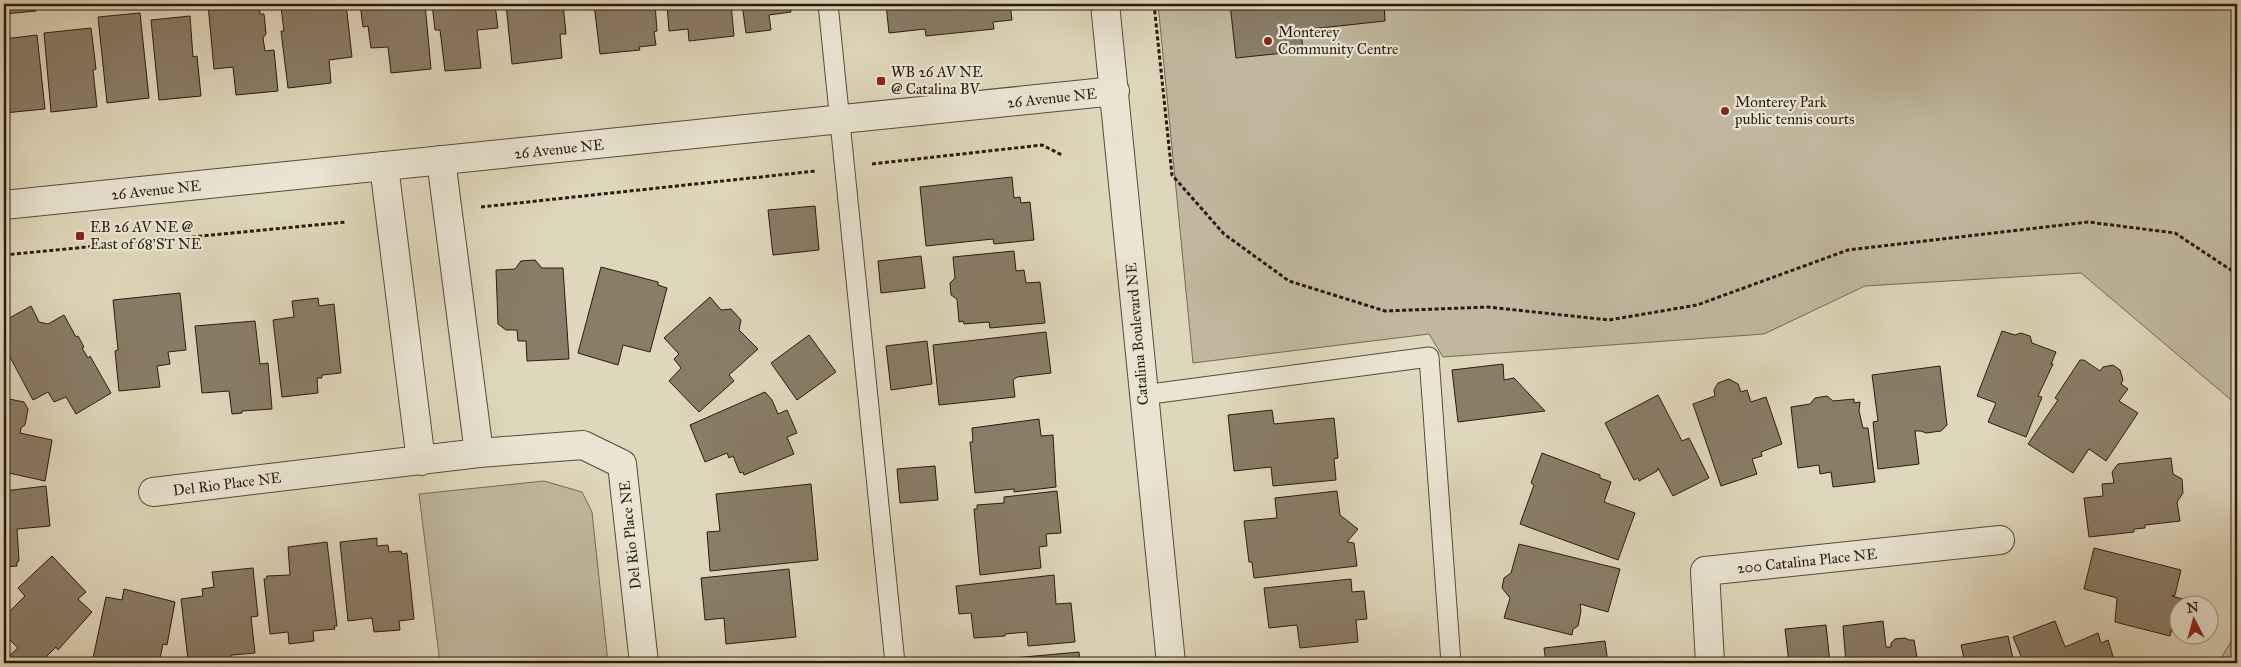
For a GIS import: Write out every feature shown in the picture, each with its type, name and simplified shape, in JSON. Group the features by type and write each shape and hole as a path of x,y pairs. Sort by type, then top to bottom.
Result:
{"street":[{"name":"Catalina Boulevard NE","path":"1104,4 1115,92 1143,395 1171,663"},
{"name":"26 Avenue NE","path":"4,205 1115,92"},
{"path":"441,160 480,453"},
{"path":"384,166 421,461"},
{"name":"Del Rio Place NE","path":"153,492 480,453 583,445 622,464 644,663"},
{"name":"200 Catalina Place NE","path":"1710,663 1705,571 2000,540"}],"lane":[{"path":"828,4 895,663"},
{"path":"1143,395 1429,357 1451,663"}],"path":[{"path":"1154,4 1172,175 1224,234 1289,280 1385,311 1488,307 1609,320 1697,306 1848,250 2088,222 2175,233 2237,274"},
{"path":"481,207 1042,145 1062,155"},
{"path":"4,255 346,222"}],"shaded area":[{"path":"1158,4 2237,4 2237,405 2081,273 1865,286 1764,334 1443,357 1429,334 1193,363"},
{"path":"544,481 582,492 592,512 608,663 440,663 419,494"},
{"path":"2237,632 2237,663 2218,663"}],"building":[{"path":"4,4 36,4 36,11 4,14"},
{"path":"208,4 259,4 260,14 264,14 266,34 263,38 265,51 274,50 278,91 236,95 233,67 214,69"},
{"path":"297,4 346,4 352,57 329,60 331,83 288,88 281,31 284,31 281,7"},
{"path":"360,4 425,4 431,69 391,73 388,47 371,48 368,26 363,27"},
{"path":"432,4 495,4 498,28 477,30 481,68 445,71 440,30 435,30"},
{"path":"506,4 563,4 566,34 560,34 562,58 512,64"},
{"path":"594,4 655,4 657,31 654,32 656,45 639,47 640,50 600,54"},
{"path":"667,4 731,4 734,36 689,41 688,29 669,31"},
{"path":"742,4 790,4 791,12 769,15 771,30 746,33"},
{"path":"886,4 1010,4 1012,20 993,22 994,29 926,36 925,29 889,33"},
{"name":"Monterey Community Centre","path":"1230,4 1384,4 1385,21 1301,30 1303,51 1236,58"},
{"path":"140,13 149,98 107,103 98,17"},
{"path":"190,16 193,57 197,56 201,96 159,100 151,20"},
{"path":"91,28 96,69 93,70 97,107 51,112 44,33"},
{"path":"37,35 45,109 4,113 4,39"},
{"path":"1012,177 1014,198 1020,197 1021,203 1030,202 1034,240 994,244 993,239 926,246 920,187"},
{"path":"815,206 819,250 773,255 768,210"},
{"path":"1014,251 1016,271 1024,270 1026,283 1040,282 1045,323 990,328 989,322 964,324 963,321 959,322 957,299 951,295 950,283 955,278 953,257"},
{"path":"921,256 925,288 881,293 878,261"},
{"path":"535,260 542,268 563,268 569,359 527,361 526,341 518,341 517,330 506,330 498,324 496,270 515,269 521,261"},
{"path":"601,267 658,282 658,285 667,288 650,352 623,345 618,365 578,353"},
{"path":"180,293 186,350 168,352 170,364 157,366 160,387 119,391 115,351 118,350 113,300"},
{"path":"710,297 721,310 731,309 741,320 739,330 758,349 729,375 734,381 699,412 669,381 681,368 674,359 679,354 664,338"},
{"path":"318,298 319,306 334,304 341,373 322,375 322,378 317,378 318,393 282,397 273,320 294,317 292,301"},
{"path":"31,306 39,322 48,324 64,315 76,337 78,336 88,358 90,356 111,393 76,414 66,397 54,402 48,392 33,400 4,346 4,321"},
{"path":"255,321 260,364 268,363 272,409 242,411 242,413 232,414 229,391 202,393 195,326"},
{"path":"2002,331 2015,335 2021,333 2030,336 2032,343 2056,352 2051,364 2053,364 2038,396 2042,397 2026,437 1988,422 1996,403 1977,396"},
{"path":"1046,332 1051,373 1017,377 1013,380 1015,397 939,405 933,345"},
{"path":"809,335 836,372 797,400 771,363"},
{"path":"927,341 932,384 891,390 886,346"},
{"path":"2080,360 2084,360 2100,371 2103,367 2113,365 2120,370 2123,380 2121,384 2128,389 2119,401 2138,413 2106,461 2089,449 2073,473 2028,444 2058,400 2055,398"},
{"path":"1503,364 1504,380 1514,378 1545,411 1458,422 1452,370"},
{"path":"1940,366 1947,425 1941,431 1926,433 1915,431 1919,464 1878,469 1873,422 1878,421 1872,375"},
{"path":"1729,379 1738,384 1741,392 1747,390 1751,402 1766,397 1782,444 1761,452 1762,456 1752,459 1757,474 1721,486 1693,404 1715,396 1714,390 1718,383"},
{"path":"765,392 772,400 778,414 787,410 797,433 787,437 794,454 744,475 743,472 740,473 733,456 729,458 727,453 705,462 690,425"},
{"path":"1658,395 1682,441 1689,438 1709,478 1673,496 1658,468 1657,471 1639,481 1638,478 1634,480 1605,423"},
{"path":"1827,396 1833,401 1854,399 1854,403 1860,402 1859,411 1863,428 1868,428 1875,482 1833,487 1831,472 1820,474 1819,465 1798,468 1791,407 1810,404 1815,398"},
{"path":"4,398 24,402 28,409 25,425 21,428 20,433 52,440 45,481 4,472"},
{"path":"1272,410 1274,424 1334,418 1338,458 1334,459 1336,480 1273,486 1271,467 1234,471 1228,415"},
{"path":"1039,419 1041,436 1053,435 1056,487 1014,492 1014,489 975,493 970,442 973,442 972,428"},
{"path":"1542,453 1600,475 1600,478 1611,482 1604,502 1635,513 1618,560 1520,524 1534,485 1531,483"},
{"path":"2171,458 2173,474 2182,479 2183,493 2177,502 2180,521 2145,525 2145,528 2134,529 2134,532 2089,537 2084,498 2103,496 2102,484 2114,483 2112,472 2118,464"},
{"path":"935,466 938,500 900,503 897,469"},
{"path":"811,484 818,560 710,571 707,532 720,531 716,494"},
{"path":"46,486 50,526 17,529 19,561 17,566 4,567 4,491"},
{"path":"1057,491 1061,533 1046,534 1047,546 1039,547 1041,568 980,575 974,509 977,509 977,505 1004,503 1004,497"},
{"path":"1337,491 1340,515 1358,529 1347,542 1354,543 1357,566 1254,578 1252,562 1249,562 1244,521 1277,518 1275,498"},
{"path":"377,538 377,546 388,545 389,552 401,551 402,554 407,553 414,619 399,621 400,630 374,632 372,618 348,621 340,542"},
{"path":"327,542 337,626 334,626 335,629 313,631 314,641 289,644 288,632 270,634 264,579 267,576 290,575 288,547"},
{"path":"1519,544 1620,569 1608,612 1580,604 1581,611 1578,626 1573,629 1572,635 1504,618 1510,598 1502,588 1504,578 1511,573"},
{"path":"2094,548 2181,570 2175,594 2168,594 2168,635 2115,622 2117,598 2084,589"},
{"path":"52,556 86,592 78,599 92,612 58,650 56,647 40,663 14,663 8,657 18,648 4,634 4,617 25,596 18,588"},
{"path":"253,568 258,616 251,617 255,653 232,655 226,663 210,663 206,658 188,660 181,599 203,596 202,589 214,587 212,572"},
{"path":"789,569 796,637 726,644 724,618 705,620 701,578"},
{"path":"1054,575 1056,604 1071,603 1075,642 1028,646 1027,632 974,638 971,613 959,614 956,586"},
{"path":"1351,579 1352,592 1364,591 1367,619 1356,620 1358,642 1300,648 1297,625 1269,628 1264,588"},
{"path":"124,589 175,602 167,645 163,644 159,663 92,663 106,597 122,600"},
{"path":"1883,621 1886,647 1891,647 1891,643 1895,639 1905,638 1914,640 1918,663 1846,663 1843,626"},
{"path":"2055,621 2065,647 2098,633 2101,643 2108,640 2115,663 2024,663 2013,637"},
{"path":"1826,625 1830,663 1789,663 1785,629"},
{"path":"2008,636 2014,663 1965,663 1961,645"},
{"path":"1605,641 1608,663 1546,663 1544,648"},
{"path":"1079,652 1080,663 992,663 991,660"}],"place":[{"name":"Monterey Community Centre","path":"1268,41"},
{"name":"WB 26 AV NE @ Catalina BV","path":"881,81"},
{"name":"Monterey Park public tennis courts","path":"1725,111"},
{"name":"EB 26 AV NE @ East of 68 ST NE","path":"80,236"}]}
